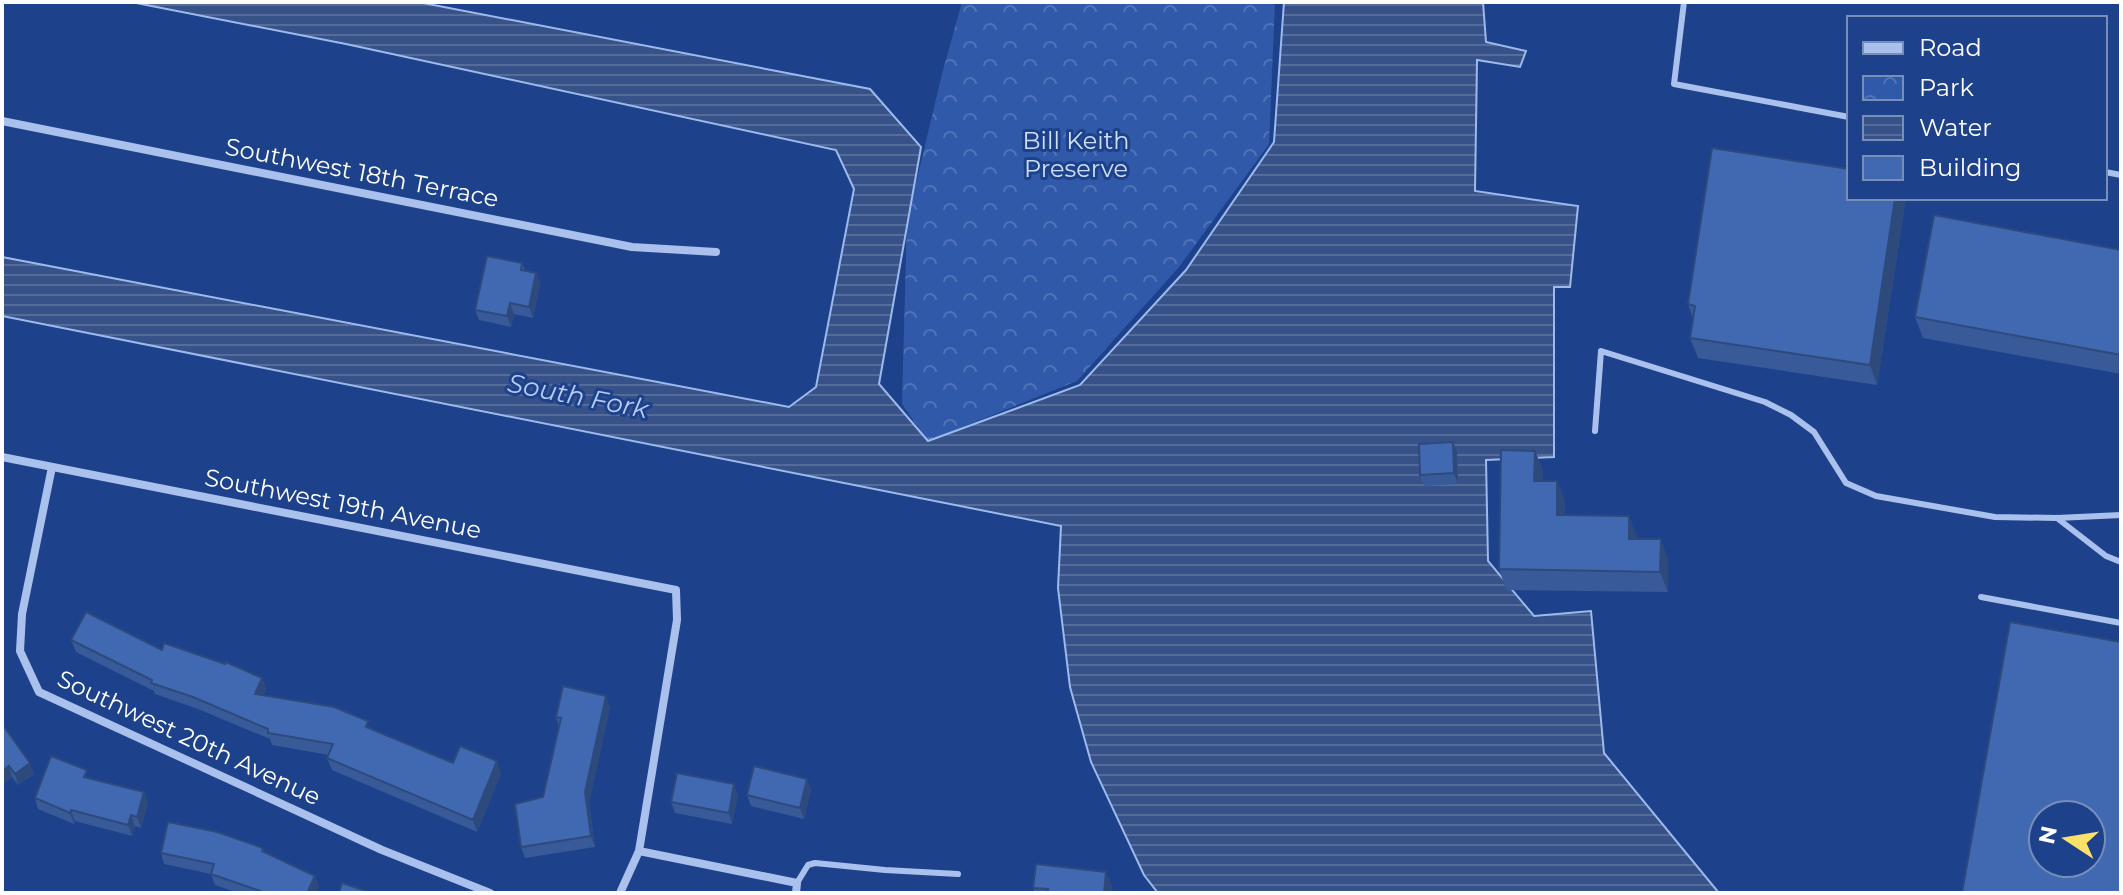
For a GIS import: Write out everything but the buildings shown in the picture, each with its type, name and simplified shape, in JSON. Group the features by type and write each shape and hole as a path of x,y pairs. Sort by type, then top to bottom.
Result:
{"street":[{"name":"Southwest 18th Terrace","path":"2,121 632,247 716,252"},
{"name":"Southwest 19th Avenue","path":"2,457 676,590 677,620 639,851"},
{"name":"Southwest 20th Avenue","path":"52,467 22,614 20,651 39,692 382,850 490,893"},
{"path":"620,893 639,851 796,888"}],"lane":[{"path":"1684,2 1674,84 1847,117"},
{"path":"1595,431 1601,351 1765,402 1791,415 1814,432 1846,483 1876,496 1995,517 2121,515"},
{"path":"2057,518 2106,556 2121,562"},
{"path":"1981,597 2121,623"},
{"path":"796,888 808,865 815,863 958,874"}],"green space":[{"name":"Bill Keith Preserve","path":"962,2 1275,2 1269,144 1179,267 1077,381 928,441 902,404 907,221"}],"water":[{"name":"South Fork","path":"131,2 418,2 870,89 921,147 879,384 928,441 1080,385 1186,270 1274,142 1284,2 1483,2 1486,42 1526,51 1520,67 1477,60 1475,191 1578,206 1570,287 1554,287 1554,457 1486,460 1488,561 1534,616 1591,611 1604,753 1719,893 1158,893 1144,875 1091,762 1070,687 1058,588 1061,526 2,316 2,257 789,407 816,387 854,189 836,150 346,44"}]}
